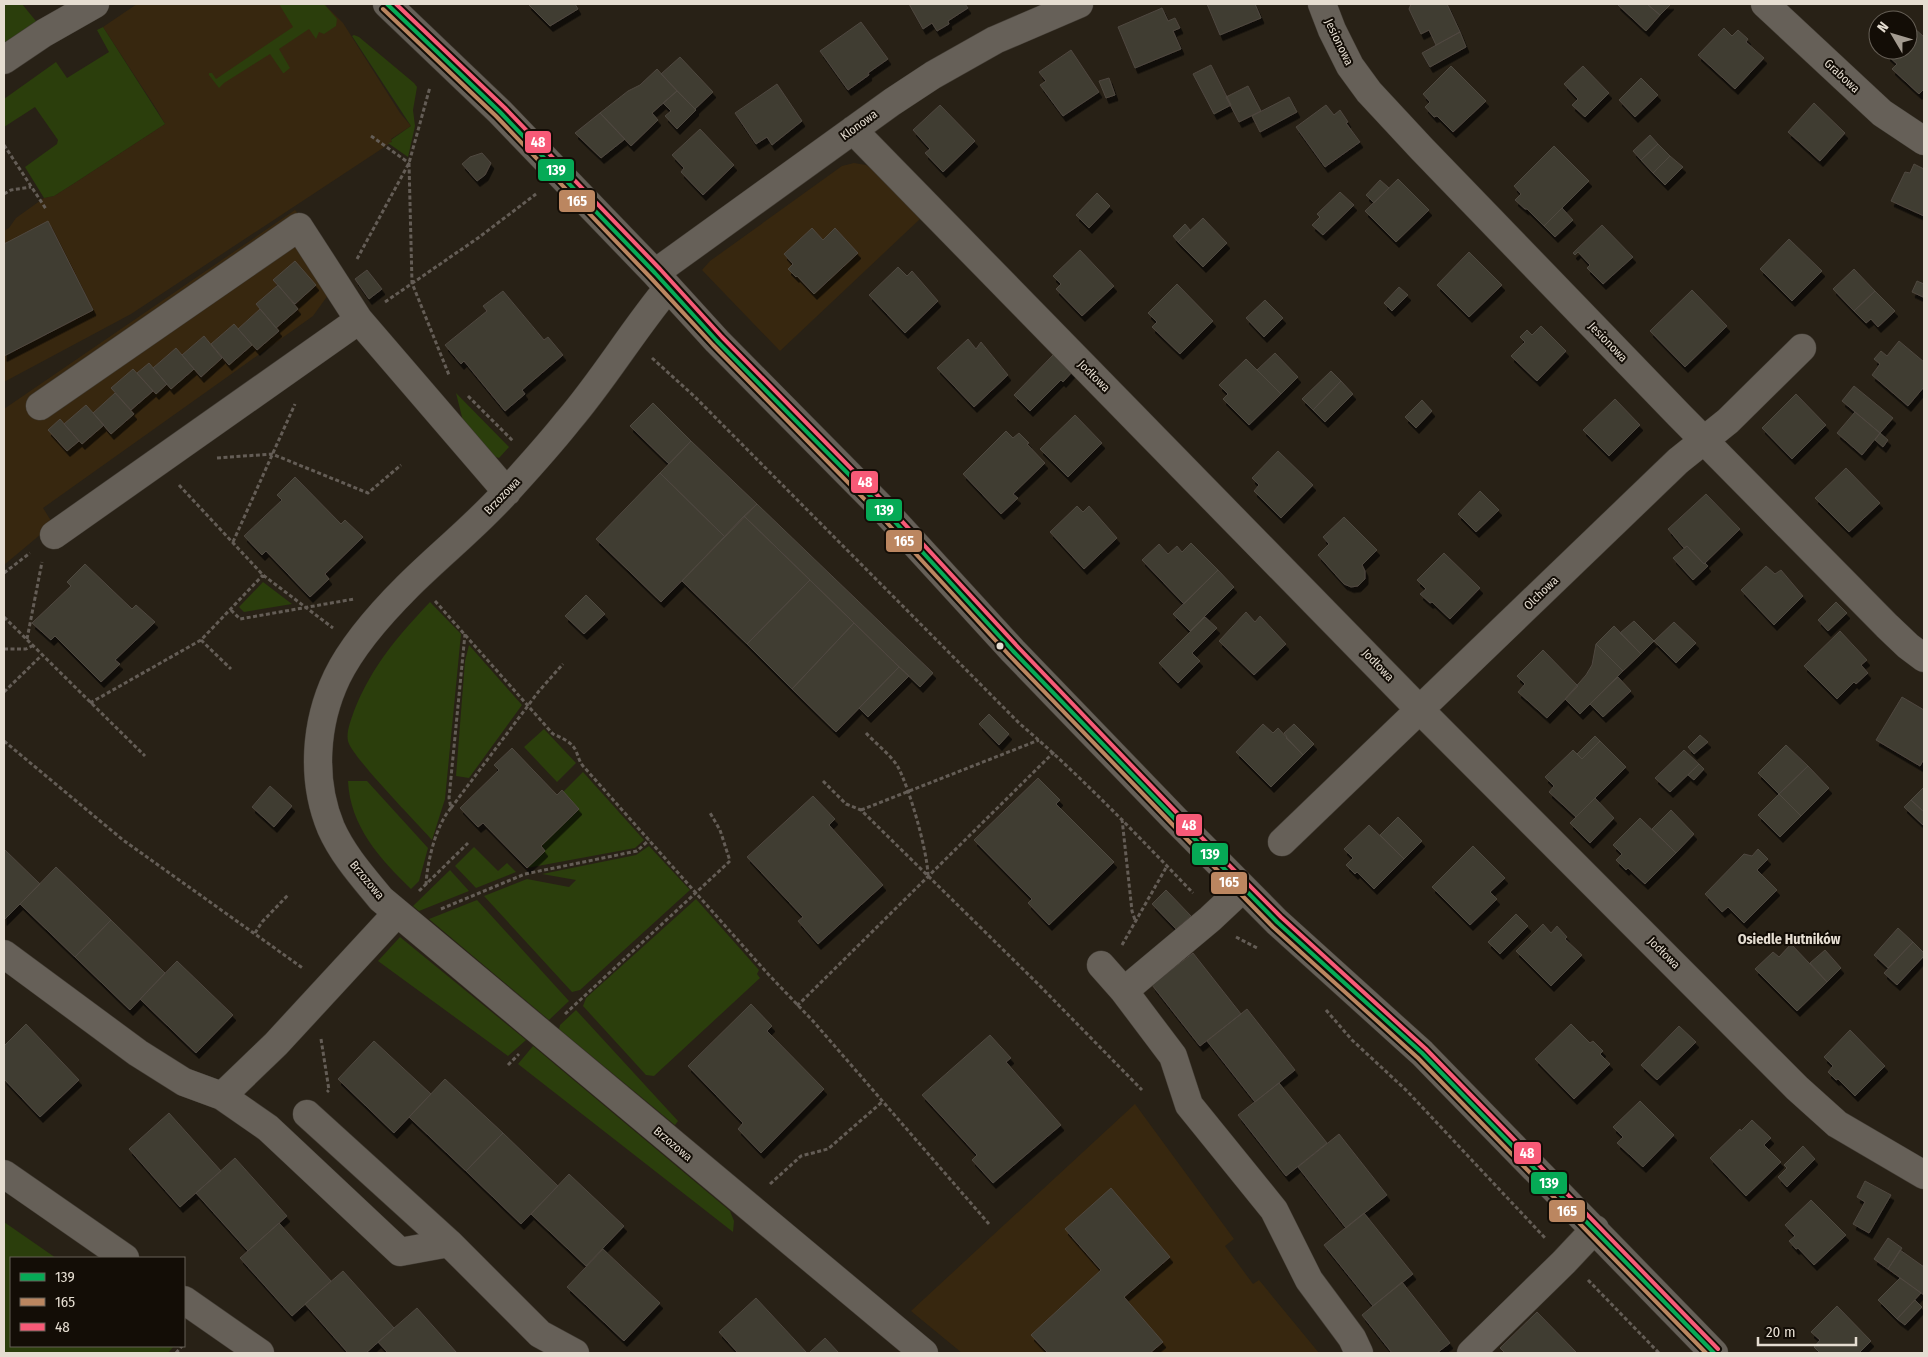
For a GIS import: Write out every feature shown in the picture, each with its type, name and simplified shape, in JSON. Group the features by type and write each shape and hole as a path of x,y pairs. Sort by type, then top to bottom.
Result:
{"street":[{"path":"4,60 44,33 95,4"},
{"name":"Klonowa","path":"662,280 853,130 892,102 968,54 995,40 1079,4"},
{"name":"Jesionowa","path":"1322,4 1332,30 1350,66 1369,92 1704,440 1887,626 1924,658"},
{"name":"Grabowa","path":"1765,4 1882,113 1924,141"},
{"path":"392,5 500,112 662,280 717,341 883,509 1066,706 1243,888 1284,928 1422,1053 1714,1353"},
{"name":"Jodłowa","path":"853,130 1420,709 1797,1088 1837,1124 1924,1176"},
{"path":"40,406 299,227 359,320 507,492"},
{"name":"Brzozowa","path":"662,280 569,421 507,492 407,587 357,646 337,676 327,702 320,730 318,766 321,800 332,829 350,862 382,899 397,913 924,1353"},
{"path":"48,547 158,462 359,320"},
{"name":"Olchowa","path":"1282,842 1678,460 1728,421 1802,348"},
{"path":"1243,888 1210,919 1111,976 1172,1056 1189,1105 1274,1210 1309,1280 1352,1338 1359,1353"},
{"path":"222,1096 276,1044 397,913"},
{"path":"4,954 138,1053 184,1082 222,1096 268,1128 400,1252 448,1242"},
{"path":"307,1114 448,1242 540,1334 575,1353"},
{"path":"4,1174 124,1257"},
{"path":"1471,1353 1595,1229"},
{"path":"185,1301 260,1353"}],"path":[{"path":"340,291 409,162 430,86"},
{"path":"371,136 409,162"},
{"path":"4,145 46,209"},
{"path":"409,162 412,283 450,379"},
{"path":"4,194 11,190 31,187"},
{"path":"359,320 537,194"},
{"path":"648,354 694,396 1020,722 1122,818 1195,895"},
{"path":"464,393 514,441"},
{"path":"233,542 299,395"},
{"path":"215,458 272,454 368,493 401,464"},
{"path":"158,462 263,575 334,629"},
{"path":"26,640 48,547"},
{"path":"90,703 201,640 263,575"},
{"path":"429,594 553,734 566,739 576,750 578,760 583,766 797,1006 813,1021 989,1224"},
{"path":"230,610 240,619 362,597"},
{"path":"4,617 145,756"},
{"path":"451,808 449,798 465,633"},
{"path":"201,640 231,669"},
{"path":"4,649 26,649 32,646"},
{"path":"4,692 42,655"},
{"path":"426,884 426,872 444,817 528,705 564,664"},
{"path":"866,733 897,766 908,792 928,860 928,876"},
{"path":"861,810 1040,740"},
{"path":"4,741 123,840 329,987"},
{"path":"797,1006 1054,752"},
{"path":"823,781 846,804 861,810 1037,983 1142,1090"},
{"path":"541,1034 730,861 720,830 709,811"},
{"path":"1122,818 1132,911 1136,921"},
{"path":"433,912 525,874 637,852 649,840"},
{"path":"397,913 468,843"},
{"path":"1111,976 1136,921 1167,866"},
{"path":"255,933 262,922 288,895"},
{"path":"1228,933 1262,950"},
{"path":"1320,1004 1352,1040 1407,1092 1550,1244"},
{"path":"307,1114 329,1090 321,1036"},
{"path":"766,1188 801,1156 828,1149 882,1102"},
{"path":"1586,1278 1659,1353"}],"shaded area":[{"path":"137,4 324,4 343,23 400,113 411,126 391,139 392,142 131,314 4,382 4,231 9,228 16,218 44,198 54,196 165,124 103,27"},
{"path":"854,163 866,165 876,172 920,219 780,351 702,270 710,261 842,166"},
{"path":"295,210 344,273 313,316 43,508 53,524 4,565 4,409"},
{"path":"1135,1104 1234,1239 1225,1246 1253,1284 1259,1280 1319,1353 962,1353 911,1311"}],"green space":[{"path":"4,4 22,4 40,26 10,47 4,40"},
{"path":"279,4 324,4 337,19 336,26 324,34 319,32 316,39 309,29 279,49 290,68 284,73 270,54 219,88 209,73 212,73 216,79 293,27"},
{"path":"103,27 165,124 54,196 44,198 25,167 57,144 58,140 35,107 4,127 4,99 56,62 67,78 109,52 97,30"},
{"path":"352,36 359,37 417,87 413,110 415,126 408,157 388,143 392,142 391,140 411,126"},
{"path":"456,393 509,447 499,458 491,455 463,421"},
{"path":"263,582 292,604 244,612 239,607"},
{"path":"430,602 461,634 445,799 432,840 360,761 348,741 349,726 354,711 377,666 396,640"},
{"path":"469,645 522,705 469,778 456,776 465,661"},
{"path":"544,729 576,763 557,782 524,747"},
{"path":"583,772 644,840 635,848 527,868 545,851 541,846 579,809 563,792"},
{"path":"348,781 367,781 428,848 419,881 411,889 388,866 369,841 354,813"},
{"path":"649,846 690,890 580,990 572,992 484,896 527,879 569,887 576,880 542,874 636,855"},
{"path":"474,847 498,871 507,863 516,872 476,888 455,866"},
{"path":"450,870 469,891 419,911 413,906"},
{"path":"696,899 759,970 757,974 760,978 654,1076 646,1075 583,1006 586,998"},
{"path":"477,900 569,1001 549,1020 429,919"},
{"path":"400,937 526,1040 508,1056 378,961"},
{"path":"576,1010 678,1121 675,1125 559,1029 560,1025"},
{"path":"533,1046 730,1211 734,1221 733,1232 518,1064"},
{"path":"4,1222 55,1257 10,1257 10,1347 173,1347 168,1353 4,1353"}],"building":[{"path":"528,4 575,4 578,9 550,26"},
{"path":"909,4 965,4 968,8 948,21 949,24 937,31 932,23 923,29"},
{"path":"1207,4 1255,4 1261,18 1220,35"},
{"path":"1411,4 1447,4 1460,32 1436,45 1429,30 1421,34 1409,9"},
{"path":"1617,4 1647,4 1660,15 1646,31"},
{"path":"1647,4 1671,4 1660,15"},
{"path":"1162,8 1168,21 1175,18 1180,28 1173,31 1181,49 1135,68 1118,27"},
{"path":"861,22 888,59 848,90 820,51"},
{"path":"1724,28 1732,36 1738,30 1748,39 1746,42 1764,58 1735,89 1698,55"},
{"path":"1460,32 1466,47 1430,67 1422,53"},
{"path":"1918,32 1924,37 1924,89 1919,94 1892,69 1897,64 1893,60 1918,60"},
{"path":"1071,50 1099,92 1063,116 1040,85 1046,81 1039,72"},
{"path":"680,57 713,92 695,109 661,74"},
{"path":"1211,65 1231,105 1214,114 1193,74"},
{"path":"1451,66 1486,101 1453,132 1425,107 1430,102 1423,94"},
{"path":"1583,66 1609,93 1585,117 1572,105 1578,99 1564,84"},
{"path":"657,69 677,91 652,113 658,120 631,146 600,113 628,91 640,85"},
{"path":"1109,78 1115,95 1106,98 1099,81"},
{"path":"1641,78 1658,95 1635,117 1619,100"},
{"path":"777,84 802,121 772,145 767,137 756,144 735,113"},
{"path":"1248,86 1261,111 1239,122 1226,97"},
{"path":"677,91 696,110 677,129 665,116 671,111 663,103"},
{"path":"1289,97 1297,112 1260,132 1252,116"},
{"path":"1814,103 1845,133 1820,161 1788,132"},
{"path":"940,105 975,141 943,172 925,153 930,149 913,130"},
{"path":"1326,105 1334,115 1340,110 1348,122 1346,123 1360,142 1325,167 1296,127"},
{"path":"600,113 625,139 601,158 575,133"},
{"path":"700,129 734,165 703,195 681,172 684,168 672,155"},
{"path":"1650,135 1658,144 1641,160 1633,151"},
{"path":"1658,144 1670,156 1653,173 1641,160"},
{"path":"1554,146 1589,181 1544,226 1515,200 1521,194 1514,186"},
{"path":"482,153 491,163 485,175 477,181 462,164 470,157"},
{"path":"1670,156 1683,167 1665,185 1653,173"},
{"path":"1914,164 1924,169 1924,216 1891,201 1905,172 1910,173"},
{"path":"1398,179 1429,210 1396,242 1365,211"},
{"path":"1380,180 1389,188 1374,203 1366,195"},
{"path":"1340,192 1354,205 1323,235 1312,225 1320,217 1317,214"},
{"path":"1097,193 1110,206 1089,228 1076,215"},
{"path":"1562,208 1573,220 1555,237 1544,226"},
{"path":"1203,218 1227,243 1203,267 1178,242"},
{"path":"48,221 93,310 4,356 4,244"},
{"path":"1185,224 1190,230 1178,242 1173,236"},
{"path":"1602,225 1633,257 1603,284 1587,268 1590,265 1578,252 1575,255 1573,253"},
{"path":"812,228 823,240 835,228 858,253 814,294 788,269 793,264 784,254"},
{"path":"1789,239 1822,271 1792,301 1760,269"},
{"path":"1080,250 1114,286 1082,316 1056,289 1061,284 1053,276"},
{"path":"1469,252 1502,285 1469,317 1437,285"},
{"path":"295,261 316,285 295,304 273,280"},
{"path":"898,267 907,276 912,271 938,301 905,333 869,295"},
{"path":"1854,269 1875,291 1854,311 1833,289"},
{"path":"367,270 382,289 369,299 355,279"},
{"path":"1917,281 1924,284 1923,297 1912,292"},
{"path":"1177,284 1213,321 1180,354 1152,327 1157,322 1148,313"},
{"path":"278,285 298,309 276,328 256,304"},
{"path":"1399,287 1408,295 1392,311 1384,303"},
{"path":"1692,290 1727,326 1685,367 1650,331"},
{"path":"503,291 544,340 548,337 563,355 522,390 525,394 505,411 464,361 461,364 445,345 487,311 483,306"},
{"path":"1875,291 1895,311 1878,327 1871,319 1866,323 1854,311"},
{"path":"1265,300 1283,318 1264,337 1246,318"},
{"path":"260,309 279,331 257,350 238,329"},
{"path":"234,324 252,345 229,365 211,344"},
{"path":"1541,326 1566,351 1537,381 1511,356 1525,342 1520,337 1527,330 1532,335"},
{"path":"204,336 222,358 201,377 182,355"},
{"path":"968,339 976,349 981,342 1008,375 974,407 937,368"},
{"path":"1899,341 1924,362 1924,387 1908,406 1872,375 1880,364 1874,359 1881,351 1887,356"},
{"path":"176,348 194,369 171,389 153,368"},
{"path":"1055,353 1073,371 1063,382 1061,380 1030,411 1014,395"},
{"path":"1275,353 1298,377 1281,394 1257,370"},
{"path":"1246,359 1281,394 1249,425 1223,399 1228,394 1219,385"},
{"path":"149,363 167,384 156,394 137,373"},
{"path":"133,369 153,391 131,410 111,388"},
{"path":"1331,371 1341,381 1313,410 1302,399"},
{"path":"1341,381 1353,394 1325,422 1313,410"},
{"path":"1854,386 1893,418 1880,433 1842,401"},
{"path":"115,393 134,414 111,434 93,413"},
{"path":"1796,394 1826,425 1792,459 1762,428"},
{"path":"1615,399 1640,425 1609,456 1583,430"},
{"path":"1422,400 1432,411 1416,428 1405,417"},
{"path":"653,403 691,441 669,464 630,426"},
{"path":"86,405 104,425 82,444 64,424"},
{"path":"1855,412 1880,433 1862,455 1837,433"},
{"path":"1075,415 1102,443 1068,477 1040,449"},
{"path":"60,419 79,441 67,451 48,430"},
{"path":"1006,431 1013,438 1019,433 1045,463 1013,494 1018,498 1001,514 963,474"},
{"path":"1880,433 1888,440 1883,447 1875,440"},
{"path":"691,441 757,504 725,537 660,473"},
{"path":"1278,451 1313,485 1281,518 1254,491 1259,485 1252,478"},
{"path":"1846,468 1880,503 1849,532 1815,498"},
{"path":"660,473 725,537 661,602 596,539"},
{"path":"295,477 341,524 345,520 363,537 325,574 329,579 310,597 266,551 262,555 244,536 282,500 277,495"},
{"path":"1480,491 1499,510 1476,532 1458,514"},
{"path":"1706,494 1740,529 1704,564 1687,546 1684,548 1668,529"},
{"path":"757,504 933,673 920,687 744,516"},
{"path":"1077,506 1083,512 1089,506 1117,538 1084,569 1050,532"},
{"path":"744,516 810,580 747,644 682,581"},
{"path":"1344,517 1377,550 1362,565 1365,571 1365,579 1358,586 1351,587 1344,584 1318,555 1329,544 1323,537"},
{"path":"1191,543 1218,570 1184,604 1142,560 1159,544 1168,554 1177,546 1182,552"},
{"path":"1687,546 1708,566 1693,580 1673,558"},
{"path":"1444,553 1480,588 1450,619 1432,602 1430,603 1420,594 1426,589 1417,580"},
{"path":"85,564 132,609 136,605 155,622 115,660 120,664 101,682 55,636 51,640 32,623 71,586 67,582"},
{"path":"1766,566 1775,574 1781,570 1803,596 1774,625 1741,590"},
{"path":"1218,570 1234,587 1190,631 1173,614"},
{"path":"810,580 854,623 792,689 747,644"},
{"path":"586,595 605,614 584,634 565,616"},
{"path":"1836,602 1847,613 1828,631 1818,620"},
{"path":"1246,612 1255,622 1260,616 1286,644 1254,675 1219,641"},
{"path":"1205,617 1217,628 1192,653 1200,661 1178,683 1159,663"},
{"path":"1634,621 1654,641 1641,654 1620,633"},
{"path":"1674,622 1696,643 1676,663 1654,641"},
{"path":"854,623 899,667 836,732 792,689"},
{"path":"1614,626 1641,654 1623,671 1596,644"},
{"path":"1840,631 1867,660 1861,665 1868,673 1856,684 1854,682 1837,699 1804,666"},
{"path":"1596,644 1623,671 1580,714 1565,699 1586,675 1592,665"},
{"path":"1543,650 1578,686 1547,718 1518,692 1525,684 1517,676"},
{"path":"899,667 909,676 868,717 859,708"},
{"path":"1618,677 1631,691 1603,717 1590,704"},
{"path":"1902,697 1924,710 1924,759 1920,766 1876,740"},
{"path":"989,714 1009,734 999,745 979,724"},
{"path":"1263,724 1273,733 1278,728 1303,755 1271,787 1236,752"},
{"path":"1294,724 1314,744 1303,755 1286,738 1284,733"},
{"path":"1700,735 1708,742 1694,754 1688,747"},
{"path":"1595,736 1600,741 1582,759 1577,754"},
{"path":"1600,741 1626,767 1576,817 1549,792 1554,786 1545,777 1573,750 1582,759"},
{"path":"1786,745 1808,766 1779,794 1758,773"},
{"path":"512,748 557,795 562,790 579,809 541,846 545,851 527,868 483,823 478,827 460,808 499,770 494,765"},
{"path":"1684,750 1699,764 1670,792 1655,778"},
{"path":"1699,764 1704,769 1694,780 1688,775"},
{"path":"1808,766 1829,788 1801,816 1779,794"},
{"path":"1038,778 1060,800 1056,804 1114,862 1049,925 1028,903 1032,899 974,840"},
{"path":"270,786 292,806 274,827 252,807"},
{"path":"1924,787 1924,812 1911,800"},
{"path":"1779,794 1801,816 1780,837 1758,815"},
{"path":"813,796 835,819 829,825 883,885 818,944 798,921 803,917 747,857"},
{"path":"1595,798 1614,818 1590,843 1570,823"},
{"path":"1911,800 1924,812 1923,825 1904,807"},
{"path":"1671,810 1694,834 1676,853 1652,829"},
{"path":"1398,817 1422,841 1404,859 1380,835"},
{"path":"1640,818 1676,853 1645,884 1616,860 1622,854 1613,845"},
{"path":"1369,825 1404,859 1374,889 1357,872 1355,874 1346,865 1353,858 1344,849"},
{"path":"1473,846 1505,878 1490,892 1497,899 1470,925 1432,887"},
{"path":"4,849 40,884 4,920"},
{"path":"1758,849 1768,859 1757,870 1777,890 1744,923 1728,907 1722,912 1705,894 1744,854 1752,856"},
{"path":"56,867 111,920 75,957 20,904"},
{"path":"1166,890 1191,916 1176,929 1152,904"},
{"path":"1516,914 1528,926 1500,954 1488,942"},
{"path":"111,920 165,973 130,1010 75,957"},
{"path":"1543,924 1551,933 1557,926 1567,937 1565,939 1582,955 1551,986 1516,951"},
{"path":"1898,928 1913,942 1888,968 1874,955"},
{"path":"1913,942 1924,953 1924,956 1897,985 1884,973"},
{"path":"1791,944 1827,982 1797,1011 1755,969 1773,952 1779,957"},
{"path":"1825,950 1841,968 1827,982 1810,963"},
{"path":"1193,953 1241,1014 1200,1046 1152,985"},
{"path":"177,961 233,1015 196,1053 140,999"},
{"path":"751,1004 772,1026 767,1031 824,1089 761,1153 738,1129 743,1123 688,1066"},
{"path":"1247,1009 1295,1070 1255,1102 1207,1041"},
{"path":"26,1024 79,1080 40,1117 4,1079 4,1046"},
{"path":"1571,1024 1590,1043 1593,1041 1603,1051 1600,1054 1610,1064 1574,1099 1535,1059"},
{"path":"1679,1026 1696,1042 1657,1080 1641,1065"},
{"path":"1850,1030 1885,1066 1855,1096 1828,1072 1833,1066 1824,1057"},
{"path":"990,1035 1011,1058 1006,1062 1061,1125 993,1183 972,1160 977,1155 922,1095"},
{"path":"374,1041 431,1094 394,1133 338,1079"},
{"path":"445,1079 503,1133 466,1171 409,1117"},
{"path":"1279,1083 1327,1143 1286,1176 1238,1115"},
{"path":"1640,1101 1674,1135 1643,1167 1617,1143 1623,1137 1613,1127"},
{"path":"169,1113 221,1171 180,1207 129,1149"},
{"path":"1752,1120 1771,1138 1764,1145 1781,1162 1746,1196 1710,1158"},
{"path":"503,1133 558,1186 521,1224 466,1171"},
{"path":"1339,1134 1387,1195 1346,1228 1298,1167"},
{"path":"1803,1146 1815,1159 1787,1187 1778,1177 1787,1168 1784,1165"},
{"path":"235,1158 287,1216 248,1251 196,1193"},
{"path":"569,1174 624,1226 586,1266 531,1214"},
{"path":"1865,1181 1891,1195 1869,1233 1853,1224 1865,1202 1857,1197"},
{"path":"1111,1188 1170,1257 1124,1297 1163,1342 1150,1353 1048,1353 1031,1335 1101,1270 1065,1229"},
{"path":"1811,1200 1846,1235 1814,1265 1789,1241 1795,1236 1785,1225"},
{"path":"1364,1213 1413,1274 1373,1306 1324,1245"},
{"path":"279,1223 331,1281 292,1316 240,1258"},
{"path":"1888,1238 1902,1248 1888,1269 1874,1259"},
{"path":"603,1249 660,1303 624,1341 567,1287"},
{"path":"1900,1250 1924,1267 1924,1295 1888,1269"},
{"path":"343,1271 394,1328 366,1353 348,1353 305,1304"},
{"path":"1900,1278 1921,1293 1897,1319 1878,1300"},
{"path":"1402,1282 1450,1343 1437,1353 1392,1353 1362,1315"},
{"path":"756,1298 807,1353 738,1353 719,1332"},
{"path":"1915,1300 1922,1307 1905,1325 1897,1319"},
{"path":"1837,1306 1871,1341 1859,1353 1820,1353 1814,1347 1820,1340 1811,1332"},
{"path":"417,1308 457,1353 388,1353 378,1342"},
{"path":"1537,1312 1577,1353 1505,1353 1500,1348"},
{"path":"825,1338 839,1353 809,1353"}],"transit line":[{"name":"139","path":"387,4 500,112 655,273 717,341 883,509 1013,651 1175,819 1277,922 1422,1053 1714,1353"},
{"name":"48","path":"396,4 505,108 660,269 722,337 887,505 1018,647 1179,815 1281,917 1426,1049 1718,1349"},
{"name":"165","path":"383,9 496,116 713,345 878,513 1009,655 1273,927 1418,1058 1706,1353"}],"district":[{"name":"Osiedle Hutników","path":"1789,939"}]}
